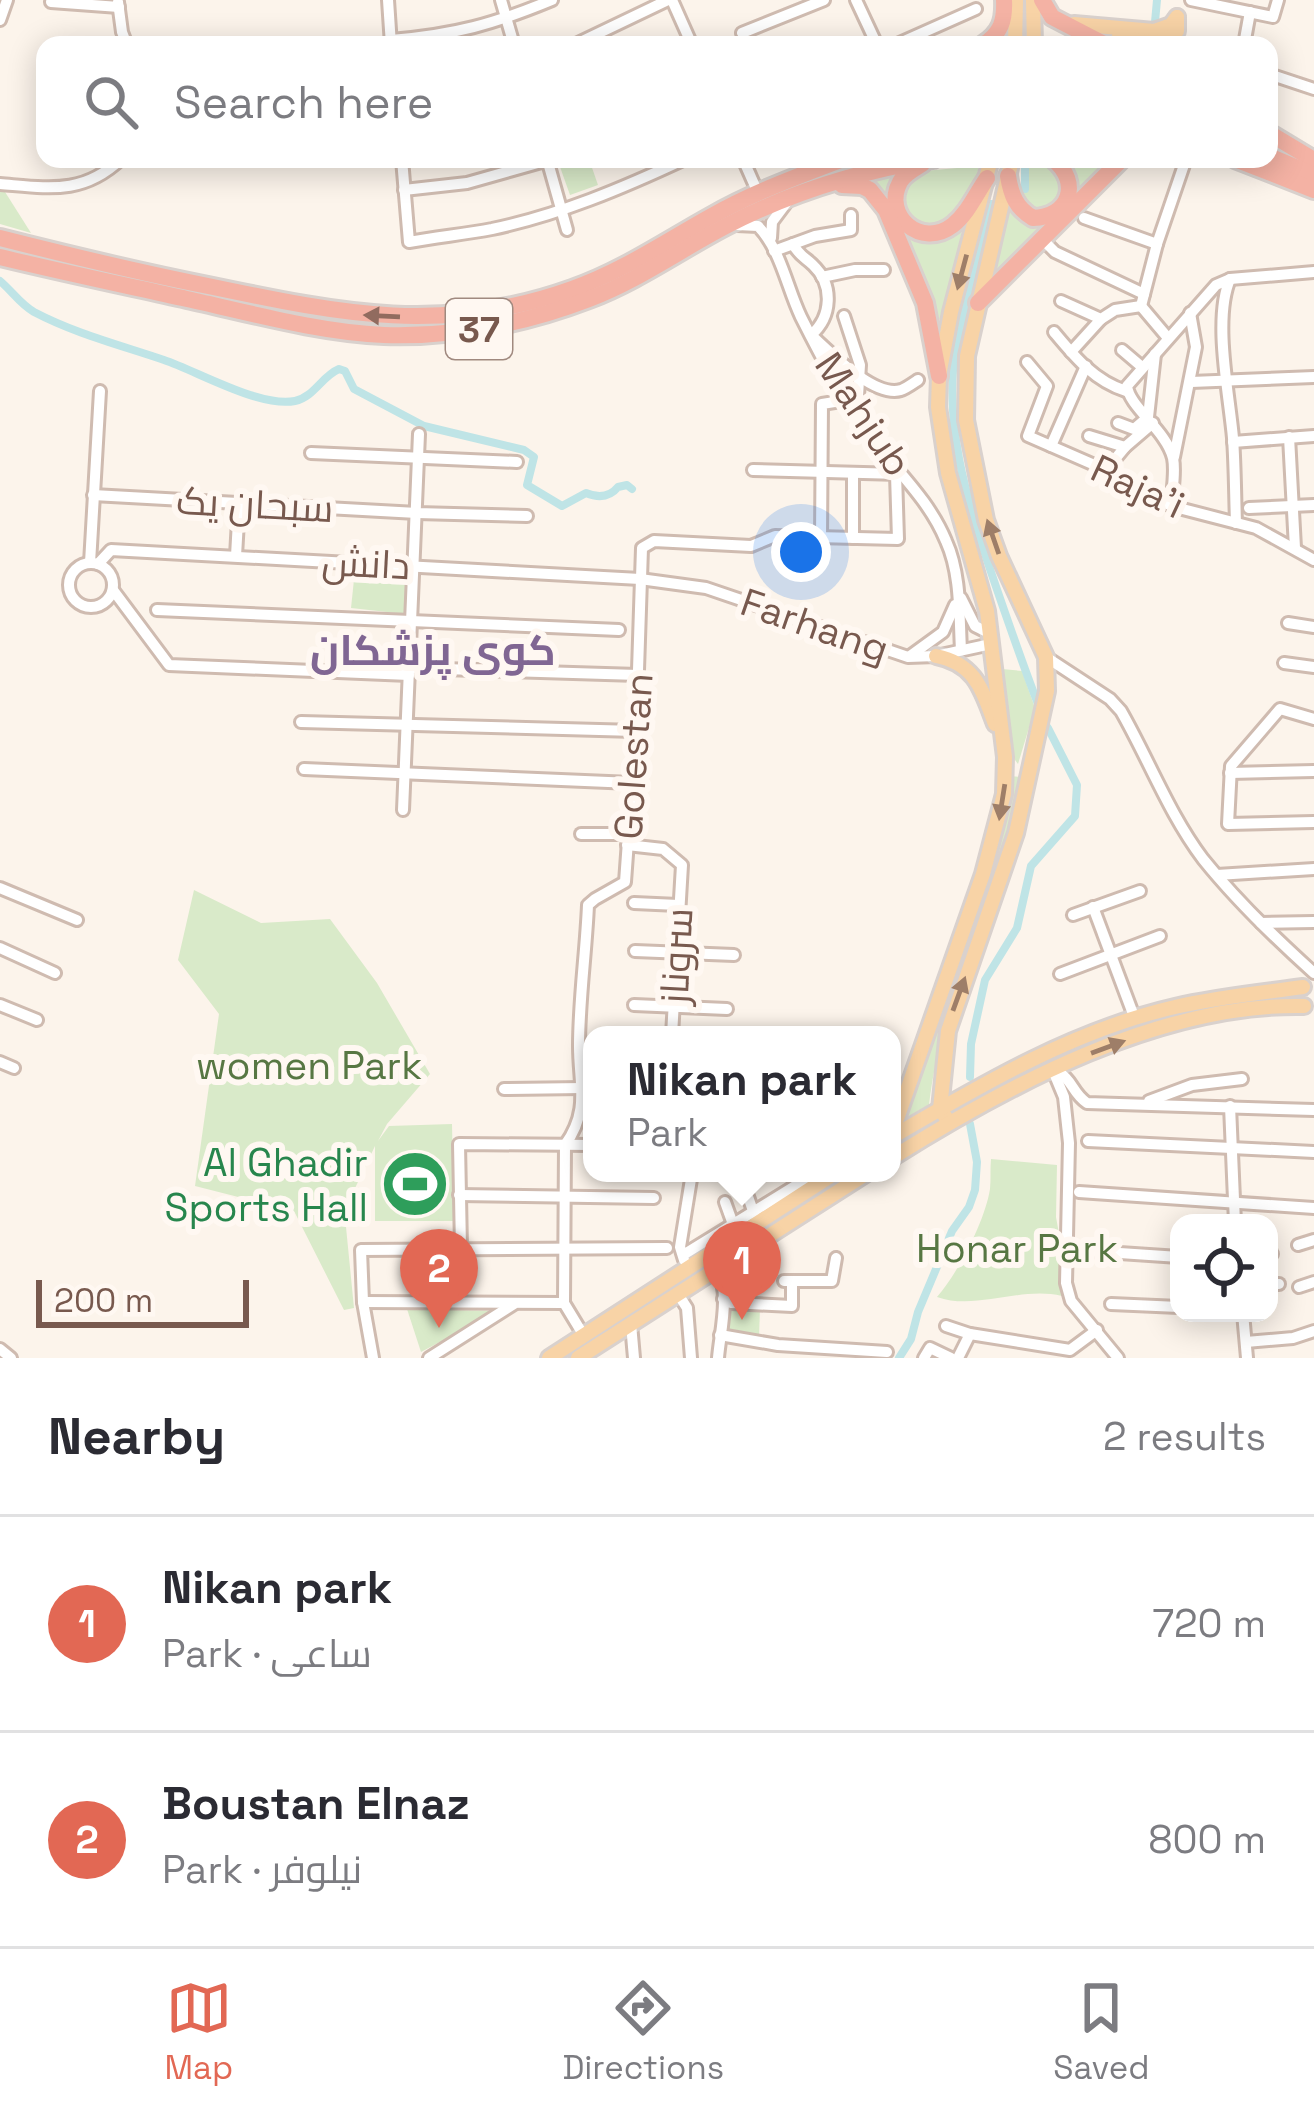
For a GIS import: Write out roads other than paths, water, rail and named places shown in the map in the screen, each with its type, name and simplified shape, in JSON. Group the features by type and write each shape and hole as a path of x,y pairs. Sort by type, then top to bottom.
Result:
{"highway":[{"path":"994,36 1005,17 1004,0"},
{"path":"1037,0 1052,17 1100,36"},
{"path":"1278,138 1314,160"},
{"path":"1278,160 1314,175"},
{"path":"798,188 816,168"},
{"name":"37","path":"0,256 313,325 382,335 441,334 504,324 589,300 829,168"},
{"name":"37","path":"0,238 328,311 456,316 534,301 588,283 758,193 881,168"},
{"path":"917,168 897,188 901,217 920,234 935,236 956,223 987,178"},
{"path":"1011,168 1012,196 1033,218 1047,217 1060,207 1070,186 1061,168"},
{"path":"978,303 1114,168"},
{"path":"1257,168 1314,190"},
{"path":"798,188 862,186 881,201 925,303 939,376"}],"main road":[{"path":"1016,0 1016,36"},
{"path":"1035,36 1037,0"},
{"path":"1052,17 1079,25 1154,31 1171,25 1177,17"},
{"path":"1174,36 1177,17"},
{"path":"901,1120 993,845 1004,794 1004,747 987,611 948,473 938,407 951,312 989,168"},
{"path":"944,1116 946,1042 952,1013 1021,815 1047,692 1046,657 986,520 969,443 965,376 1011,168"},
{"path":"987,611 1001,597 1018,600"},
{"path":"936,656 960,662 971,674 1004,747"},
{"path":"901,1140 1043,1054 1178,1006 1309,982"},
{"path":"1309,982 1300,999 1309,1009"},
{"path":"944,1116 1139,1035 1185,1022 1284,1006 1309,1009"},
{"path":"668,1294 685,1262 819,1182"},
{"path":"549,1358 717,1269 853,1182"},
{"path":"578,1358 632,1324 649,1303"}],"street":[{"path":"0,20 7,0"},
{"path":"388,0 391,36"},
{"path":"501,0 511,36"},
{"path":"439,36 506,19 552,0"},
{"path":"593,36 670,0 685,36"},
{"path":"742,33 824,0"},
{"path":"856,0 873,36"},
{"path":"1177,17 1187,0 1273,17 1278,0"},
{"path":"51,2 118,4 124,36"},
{"path":"915,36 976,9"},
{"path":"1246,36 1250,12"},
{"path":"1278,77 1314,89"},
{"path":"0,184 70,187 88,183 111,168"},
{"path":"403,168 409,242 494,229 561,210 665,168"},
{"path":"404,190 467,183 520,168"},
{"path":"550,168 567,230"},
{"path":"747,168 758,193"},
{"path":"773,246 772,222 798,188 801,168"},
{"path":"1142,300 1183,168"},
{"path":"773,246 851,230 851,215"},
{"path":"1084,218 1157,244"},
{"path":"727,225 758,226 773,246"},
{"path":"1042,239 1054,252 1142,300 1168,338"},
{"path":"793,244 798,254 811,261 828,294 821,327 812,335 845,367 890,391 903,390 918,380"},
{"name":"Mahjub","path":"773,246 800,316 856,415 937,521 957,584"},
{"path":"822,277 884,270"},
{"path":"1127,394 1142,368 1207,292 1230,279 1314,272"},
{"path":"1230,279 1223,305 1236,523"},
{"path":"1071,352 1101,319 1142,300"},
{"path":"1061,301 1101,319"},
{"path":"1171,506 1174,461 1196,347 1190,313"},
{"path":"844,316 860,365 856,415"},
{"path":"1054,332 1101,380 1127,394 1162,434 1174,461"},
{"path":"1122,350 1142,368"},
{"path":"1106,470 1151,420 1156,352"},
{"name":"Raja'i","path":"1027,362 1047,386 1028,436 1106,470 1171,506 1256,529 1314,560"},
{"path":"1051,446 1086,367"},
{"path":"1191,382 1314,376"},
{"path":"94,564 100,391"},
{"path":"821,538 822,404 848,400"},
{"path":"1118,423 1134,429 1151,420"},
{"path":"404,810 419,434"},
{"path":"1089,436 1125,447"},
{"path":"1233,442 1314,436"},
{"path":"1289,437 1295,548"},
{"path":"311,453 517,462"},
{"path":"640,578 642,548 654,541 751,545 775,536 898,539 899,474 754,470"},
{"path":"853,472 853,538"},
{"name":"سبحان یک","path":"93,495 527,516"},
{"path":"236,556 239,503"},
{"path":"1249,508 1314,505"},
{"name":"دانش","path":"94,564 111,550 640,578"},
{"path":"94,564 112,577 110,597 99,607 84,606 69,590 76,569 94,564"},
{"name":"Farhang","path":"640,578 706,588 908,657 936,656 990,639"},
{"name":"Golestan","path":"584,1336 565,1303 565,1145 577,1127 583,1088 579,1048 588,905 625,882 640,578"},
{"path":"957,584 971,620 990,639"},
{"path":"957,584 961,650"},
{"path":"908,657 948,625 957,584"},
{"path":"113,590 169,664 638,675"},
{"path":"157,610 619,630"},
{"path":"1288,623 1314,627"},
{"path":"1046,657 1121,711 1201,856 1292,953 1309,982"},
{"path":"1284,663 1314,668"},
{"path":"1314,718 1280,709 1231,766 1228,824 1314,822"},
{"path":"301,722 636,731"},
{"path":"304,769 632,783"},
{"path":"1230,773 1314,771"},
{"path":"581,834 628,840"},
{"name":"سروناز","path":"628,840 663,849 682,865 672,1026"},
{"path":"1217,874 1314,869"},
{"path":"0,888 76,920"},
{"path":"1072,915 1140,890"},
{"path":"634,903 678,905"},
{"path":"1093,907 1135,1019"},
{"path":"1261,923 1314,922"},
{"path":"1060,974 1160,936"},
{"path":"0,948 55,973"},
{"path":"635,951 734,955"},
{"path":"0,1005 37,1020"},
{"path":"634,1005 728,1009"},
{"path":"0,1062 14,1068"},
{"path":"1052,1068 1068,1077 1087,1103 1314,1110"},
{"path":"1052,1068 1064,1097 1069,1143 1066,1283 1071,1300 1118,1358"},
{"path":"1140,1104 1192,1085 1242,1079"},
{"path":"504,1089 583,1088"},
{"path":"1230,1106 1234,1214"},
{"path":"1088,1141 1314,1152"},
{"path":"461,1249 459,1144 583,1145"},
{"path":"685,1262 680,1246 691,1182"},
{"path":"743,1182 755,1217 804,1182"},
{"path":"1079,1192 1311,1208 1314,1224"},
{"path":"459,1195 654,1198"},
{"path":"725,1202 735,1230"},
{"path":"1298,1246 1314,1240"},
{"path":"373,1358 363,1302 361,1250 667,1248"},
{"path":"1076,1250 1170,1257"},
{"path":"723,1299 792,1306 788,1281 832,1281 836,1258"},
{"path":"717,1269 723,1299 718,1358"},
{"path":"1299,1287 1314,1282"},
{"path":"668,1294 687,1308 691,1358"},
{"path":"363,1302 565,1303"},
{"path":"429,1358 517,1303"},
{"path":"1111,1304 1170,1307"},
{"path":"1245,1322 1247,1358"},
{"path":"632,1324 634,1358"},
{"path":"946,1326 1050,1354 1070,1350 1097,1330"},
{"path":"1246,1342 1293,1338 1314,1330"},
{"path":"925,1358 930,1348 955,1358 970,1334"},
{"path":"720,1335 778,1345 887,1352 884,1358"},
{"path":"0,1349 11,1358"}],"waterway":[{"path":"1155,22 1157,0"},
{"path":"1025,168 1025,189"},
{"path":"991,204 956,344 952,403 973,516 1038,704"},
{"path":"0,281 29,309 50,320 264,399 302,399 333,372 345,371 354,389 424,426 524,450 534,457 527,485 562,506 586,493 603,496 618,487 632,489"},
{"path":"970,1077 971,1044 985,980 1017,928 1031,866 1075,816 1077,785 1048,728"},
{"path":"899,1358 911,1339 952,1231 975,1190 977,1162 970,1124"}],"place":[{"name":"Al Ghadir Sports Hall","path":"415,1184"},
{"name":"Nikan park","path":"742,1320"},
{"name":"Boustan Elnaz","path":"439,1328"}],"district":[{"name":"کوی پزشکان","path":"433,650"}],"park label":[{"name":"women Park","path":"309,1065"},
{"name":"Honar Park","path":"1017,1248"}]}
